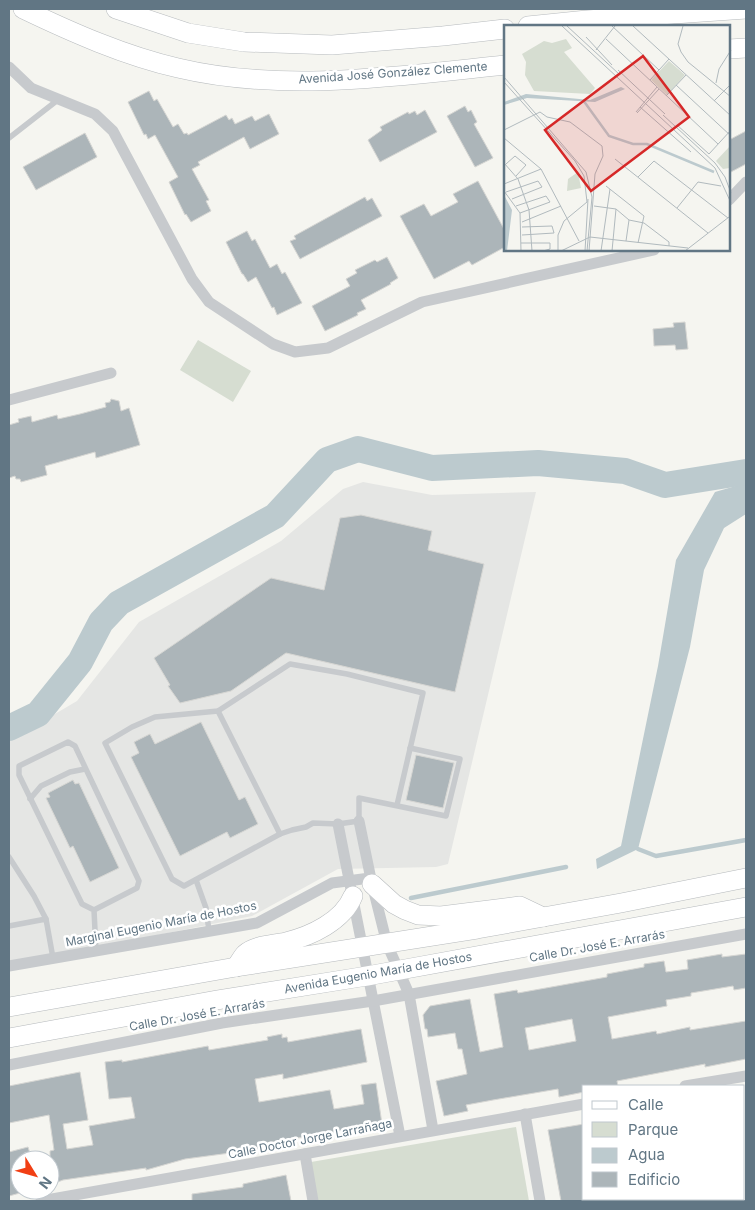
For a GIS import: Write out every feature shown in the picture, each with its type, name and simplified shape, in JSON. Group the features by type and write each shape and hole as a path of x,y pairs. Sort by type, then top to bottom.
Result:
{"main road":[{"name":"Avenida José González Clemente","path":"23,9 142,59 179,69 220,75 263,80 316,81 504,65"},
{"path":"116,9 188,33 244,42 332,45 504,29"},
{"path":"538,25 746,9"},
{"path":"730,49 746,48"},
{"path":"9,1007 236,967 388,944 543,917 746,878"},
{"path":"371,881 394,904 418,915 441,916 520,906 543,917"},
{"path":"236,967 245,954 268,945 302,938 332,922 349,906 352,888"},
{"name":"Avenida Eugenio María de Hostos","path":"9,1038 217,1000 367,976 746,907"}],"street":[{"path":"9,67 31,88 95,114 113,131 192,279 209,302 273,344 294,352 328,348 422,302 650,251"},
{"path":"730,199 746,182"},
{"path":"9,400 111,373"},
{"path":"359,820 371,881 388,944 409,994 433,1130"},
{"path":"338,824 400,1136"},
{"name":"Marginal Eugenio María de Hostos","path":"9,966 257,923 332,883 352,888 371,881"},
{"name":"Calle Dr. José E. Arrarás","path":"9,1065 222,1023 409,994 746,934"},
{"path":"691,1085 746,1076"},
{"name":"Calle Doctor Jorge Larrañaga","path":"41,1201 582,1104"},
{"path":"525,1114 540,1201"},
{"path":"305,1154 313,1201"}],"lane":[{"path":"9,138 58,99"},
{"path":"397,805 410,748 423,692 307,666 290,664 218,710 155,718 132,726 105,743 172,879 184,886 280,834 306,827 312,823 338,824 359,820 359,798 446,816 460,758 410,748"},
{"path":"218,710 280,834"},
{"path":"68,742 74,746 139,880 137,888 94,910 82,904 19,775 19,766 68,742"},
{"path":"30,799 41,786 70,772 85,769"},
{"path":"9,857 46,919 53,958"},
{"path":"196,880 206,908 209,931"},
{"path":"94,910 96,951"},
{"path":"9,926 46,919"}],"shaded area":[{"path":"363,482 432,495 536,492 448,864 436,867 338,869 252,916 9,965 9,741 77,701 139,622 281,541 343,489"}],"green space":[{"path":"198,340 251,371 233,402 180,370"},
{"path":"516,1127 529,1201 318,1201 311,1162"}],"water":[{"path":"746,483 746,514 724,528 704,570 690,647 638,849 597,869 596,859 621,846 658,666 676,560 715,492"}],"building":[{"path":"149,91 154,101 157,99 173,127 178,124 184,134 187,133 188,135 226,115 229,120 232,118 235,124 252,116 255,121 269,114 279,134 250,149 244,137 198,162 200,165 192,169 209,200 206,201 211,211 191,222 185,215 169,182 178,177 155,135 148,139 146,134 144,135 128,102"},
{"path":"465,106 468,112 471,110 477,122 474,124 493,158 475,167 447,116"},
{"path":"425,110 437,132 380,162 368,140 382,130 380,127 408,112 409,114 415,111 417,115"},
{"path":"746,131 746,164 730,172 730,139"},
{"path":"85,133 97,157 36,190 23,167"},
{"path":"478,181 504,229 504,248 472,265 469,261 434,279 400,216 424,204 431,216 458,202 453,194"},
{"path":"365,197 367,201 372,198 382,216 300,259 290,241 296,239 294,236"},
{"path":"247,231 252,241 255,239 270,268 277,264 282,274 285,272 302,303 277,315 256,277 248,282 226,242"},
{"path":"387,257 398,278 391,284 361,300 366,309 357,313 358,315 325,331 312,306 350,286 346,279 357,273 355,270 375,260 377,262"},
{"path":"685,322 688,349 676,350 675,345 654,346 653,329 674,327 673,323"},
{"path":"111,399 119,401 121,411 129,408 140,445 96,458 95,452 45,466 47,475 21,482 15,476 9,478 9,425 19,422 18,419 31,416 32,422 57,415 58,419 80,414 106,407 105,403 110,402"},
{"path":"361,515 432,531 428,550 484,564 455,692 286,653 231,691 180,703 168,686 170,685 154,658 271,578 324,590 340,518"},
{"path":"201,722 239,800 245,797 258,824 230,838 227,832 180,856 131,757 139,753 134,742 150,734 155,744"},
{"path":"416,755 454,763 443,808 406,800"},
{"path":"73,780 75,784 79,783 119,868 90,882 73,846 70,848 46,798 50,797 48,793"},
{"path":"722,954 722,957 746,954 746,988 734,990 733,986 691,993 691,996 666,1000 667,1006 608,1017 612,1039 656,1031 657,1034 690,1027 690,1030 746,1021 746,1059 705,1067 705,1064 617,1081 618,1085 582,1085 582,1092 559,1097 558,1089 466,1105 468,1111 444,1116 436,1081 467,1074 462,1049 458,1049 455,1033 428,1037 423,1015 430,1006 470,999 480,1052 503,1047 494,994 517,990 518,993 607,977 607,974 644,967 644,964 664,961 666,972 688,969 687,960","holes":["572,1019 576,1041 529,1050 525,1028"]},
{"path":"361,1029 367,1062 283,1079 283,1074 255,1079 259,1102 330,1090 334,1109 364,1104 361,1085 376,1083 382,1124 267,1143 268,1148 185,1159 146,1170 146,1168 60,1181 60,1150 54,1150 49,1115 9,1123 9,1086 80,1072 88,1120 63,1124 67,1149 93,1145 89,1126 135,1118 131,1097 109,1099 105,1062 122,1060 122,1062 208,1046 209,1050 268,1040 267,1037 282,1034 282,1038 287,1037 288,1042"},
{"path":"582,1124 582,1200 584,1201 561,1201 548,1130"},
{"path":"28,1147 29,1150 17,1150"},
{"path":"9,1152 10,1152 9,1196"},
{"path":"286,1175 291,1201 192,1201 192,1194 243,1187 243,1184"}],"waterway":[{"path":"9,728 38,714 80,662 101,622 119,603 275,516 327,460 358,449 432,468 538,463 625,471 665,485 746,472"},
{"path":"638,849 656,856 746,840"},
{"path":"411,898 566,867"}]}
